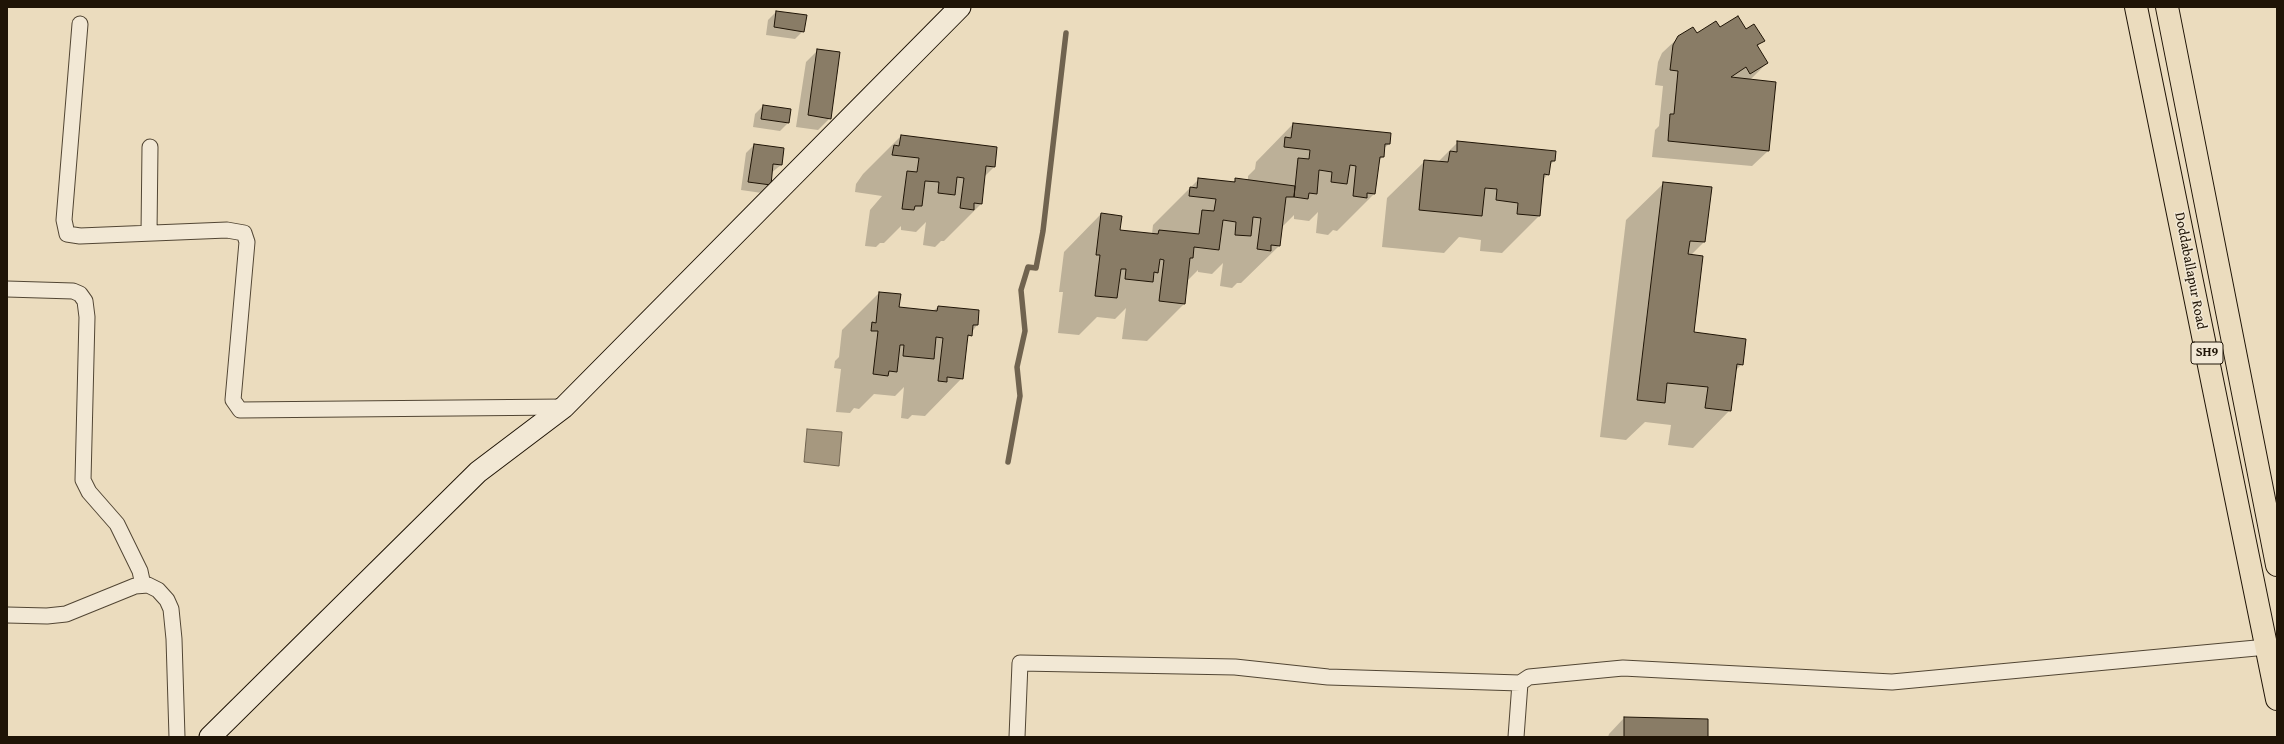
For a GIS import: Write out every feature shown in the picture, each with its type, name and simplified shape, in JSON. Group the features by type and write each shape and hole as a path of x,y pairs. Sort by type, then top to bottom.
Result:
{"main road":[{"path":"210,737 478,472 564,407 960,7"},
{"name":"Doddaballapur Road","path":"2136,7 2277,699"},
{"name":"Doddaballapur Road","path":"2167,7 2277,565"},
{"path":"2245,542 2272,537"}],"street":[{"path":"80,24 64,220 67,234 80,236 227,230 244,233 247,242 233,400 240,410 564,407"},
{"path":"149,233 150,147"},
{"path":"7,290 73,291 80,294 85,301 87,317 83,480 89,492 117,524 140,571 143,585"},
{"path":"7,615 47,616 66,614 120,591 143,585 148,585 158,590 167,600 171,609 174,639 177,737"},
{"path":"1017,737 1020,663 1236,667 1328,677 1520,683 1529,677 1623,668 1892,682 2267,647"},
{"path":"1516,737 1520,683"}],"shaded area":[{"path":"807,429 842,432 839,466 804,462"}],"building":[{"path":"776,11 807,15 804,32 774,27"},
{"path":"1738,16 1746,29 1754,24 1765,41 1757,45 1768,63 1750,74 1746,67 1731,77 1776,82 1769,151 1668,141 1670,114 1674,114 1678,71 1670,70 1673,45 1678,36 1693,27 1697,33 1716,21 1720,27"},
{"path":"817,49 840,52 831,119 808,115"},
{"path":"763,105 791,109 789,123 761,119"},
{"path":"1293,123 1391,133 1390,144 1385,144 1384,157 1380,157 1375,194 1367,193 1367,198 1353,196 1356,166 1350,165 1347,184 1331,182 1332,172 1319,170 1317,194 1309,193 1308,199 1294,197 1298,158 1309,159 1310,150 1284,147 1285,137 1291,138"},
{"path":"901,135 997,147 995,167 986,166 982,204 974,203 974,210 960,208 964,178 957,177 955,195 938,193 939,182 925,181 922,206 915,206 914,210 902,209 907,171 917,172 919,158 892,155 894,145 899,146"},
{"path":"1457,141 1556,151 1555,161 1551,161 1549,175 1544,174 1540,216 1517,214 1518,203 1496,200 1497,189 1485,188 1482,216 1419,210 1424,160 1448,162 1450,151 1457,152"},
{"path":"754,144 784,148 782,165 773,164 771,185 748,182"},
{"path":"1198,178 1235,182 1235,178 1295,186 1294,197 1286,197 1280,246 1271,245 1271,251 1257,249 1261,218 1253,217 1251,236 1235,235 1236,222 1223,220 1219,250 1194,247 1193,258 1190,258 1185,304 1159,301 1164,260 1160,259 1158,273 1154,272 1153,282 1125,279 1126,269 1121,269 1117,298 1095,296 1100,255 1096,255 1101,213 1122,216 1120,230 1158,234 1159,230 1199,234 1202,210 1214,211 1216,199 1189,196 1190,187 1197,188"},
{"path":"1663,182 1712,187 1705,242 1690,241 1688,254 1703,256 1694,332 1746,339 1743,365 1737,364 1731,411 1705,408 1708,387 1667,383 1665,403 1637,400"},
{"path":"879,292 901,294 899,307 937,311 938,306 979,310 978,325 973,325 972,336 968,335 963,379 947,377 947,382 938,381 943,338 936,337 934,359 903,356 904,345 900,345 897,372 889,371 888,376 873,374 878,331 871,331 872,322 876,323"},
{"path":"1624,717 1708,719 1708,737 1624,737"}],"waterway":[{"path":"1008,462 1020,396 1017,367 1025,331 1021,290 1028,267 1036,268 1043,231 1066,33"}]}
